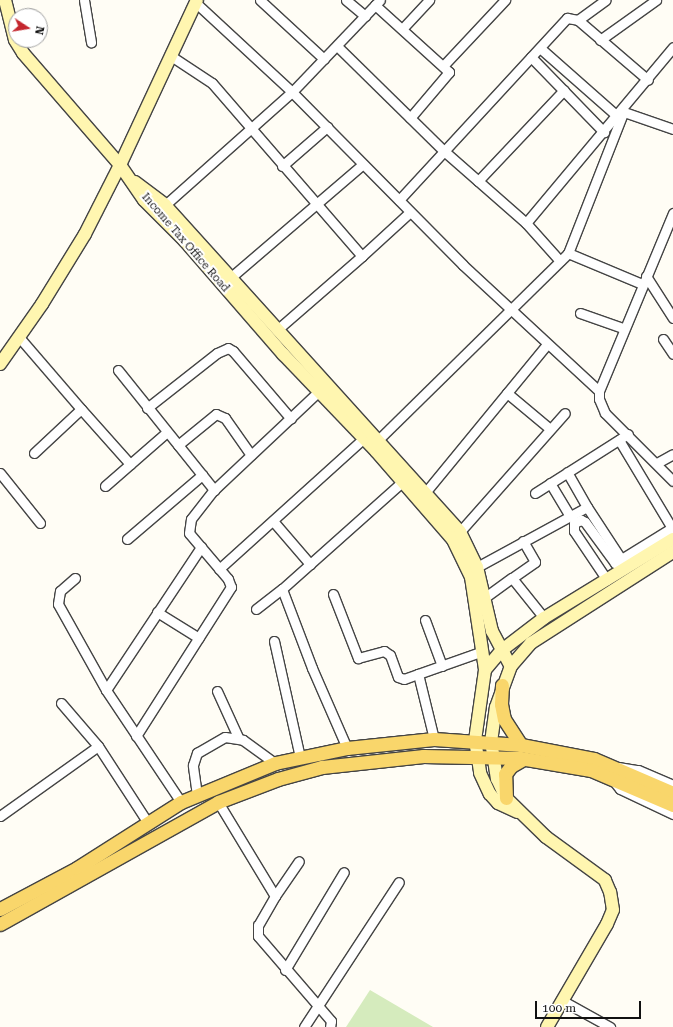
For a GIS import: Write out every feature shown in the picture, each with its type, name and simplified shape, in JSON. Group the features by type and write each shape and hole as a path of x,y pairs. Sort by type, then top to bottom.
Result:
{"main road":[{"name":"Income Tax Office Road","path":"5,0 15,40 23,53 120,165 144,200 184,241 283,354 352,419 364,438 406,486 457,536"},
{"path":"0,364 85,234 120,165 197,2"},
{"path":"131,179 164,205 277,330 352,419 378,440 424,494 457,536 477,567 492,631 511,666"},
{"path":"485,670 502,650 544,618 607,580 624,564 673,531"},
{"path":"457,536 471,577 485,670 475,740 480,773 490,794 502,806 517,812"},
{"path":"547,1027 607,924 613,910 610,892 605,880 546,837 517,812 506,798 497,779 491,742 502,685 511,666 531,644 673,552"},
{"path":"502,685 500,704 504,719 521,745"},
{"path":"0,908 77,868 181,802 197,794 275,763 347,748 434,739 475,740 521,745 570,753 615,772 673,793"},
{"path":"0,924 218,802 278,779 322,767 422,756 523,759 615,772 673,805"},
{"path":"506,798 505,774 511,766 523,759"}],"street":[{"path":"84,0 91,42"},
{"path":"260,0 324,59"},
{"path":"346,0 365,16"},
{"path":"402,29 429,0"},
{"path":"443,66 505,0"},
{"path":"578,20 606,0"},
{"path":"600,40 656,0"},
{"path":"197,2 292,92 410,212 510,310 599,391"},
{"path":"164,205 251,130 292,92 378,3 402,29 448,70 448,75 410,118"},
{"path":"399,200 567,18 578,20 648,80"},
{"path":"336,46 444,151 526,223 560,261"},
{"path":"526,223 648,80 673,47"},
{"path":"540,48 622,111 673,130"},
{"path":"171,56 212,83 282,166 362,256"},
{"path":"531,57 604,132"},
{"path":"478,181 564,90"},
{"path":"378,440 568,253 622,111"},
{"path":"282,166 327,127"},
{"path":"230,278 363,164"},
{"path":"277,330 410,212"},
{"path":"673,213 599,391 599,399 605,413 628,434 673,481"},
{"path":"568,253 644,280 673,318"},
{"path":"580,314 624,328"},
{"path":"19,337 81,410 130,464"},
{"path":"663,339 673,354"},
{"path":"424,494 547,344"},
{"path":"147,408 217,353 228,348 233,351 291,419"},
{"path":"118,370 214,490"},
{"path":"136,736 230,592 230,583 189,533 191,519 214,490 320,390"},
{"path":"507,393 550,429"},
{"path":"34,453 81,410"},
{"path":"457,536 565,413"},
{"path":"178,445 216,414 225,418 251,455"},
{"path":"104,486 167,432"},
{"path":"535,494 628,434"},
{"path":"219,569 364,438"},
{"path":"619,440 673,531"},
{"path":"657,463 673,454"},
{"path":"567,472 587,507 624,564"},
{"path":"0,473 40,523"},
{"path":"127,539 202,475"},
{"path":"550,483 570,516"},
{"path":"256,609 406,486"},
{"path":"477,567 587,507"},
{"path":"273,520 310,564"},
{"path":"607,580 574,531 574,523 581,520 585,522 612,562 624,564"},
{"path":"484,598 535,562 523,542"},
{"path":"106,690 201,548"},
{"path":"75,578 60,591 58,604 106,690 181,802"},
{"path":"512,578 544,618"},
{"path":"282,589 312,668 347,748"},
{"path":"333,594 358,658 384,651 390,655 398,677 404,679 483,652"},
{"path":"157,612 199,638"},
{"path":"426,620 442,666"},
{"path":"274,641 300,757"},
{"path":"418,674 434,739"},
{"path":"217,691 238,737 275,763"},
{"path":"61,703 98,746 148,823"},
{"path":"197,794 193,766 197,753 226,737 238,737"},
{"path":"0,816 98,746"},
{"path":"673,786 638,770 615,772 620,789 673,814"},
{"path":"218,802 275,896"},
{"path":"299,861 275,896 258,925 257,932 285,970 317,1008 331,1021 330,1027"},
{"path":"285,970 344,872"},
{"path":"304,1027 399,882"},
{"path":"563,1001 610,1027"}],"green space":[{"path":"370,990 433,1027 346,1027"}]}
